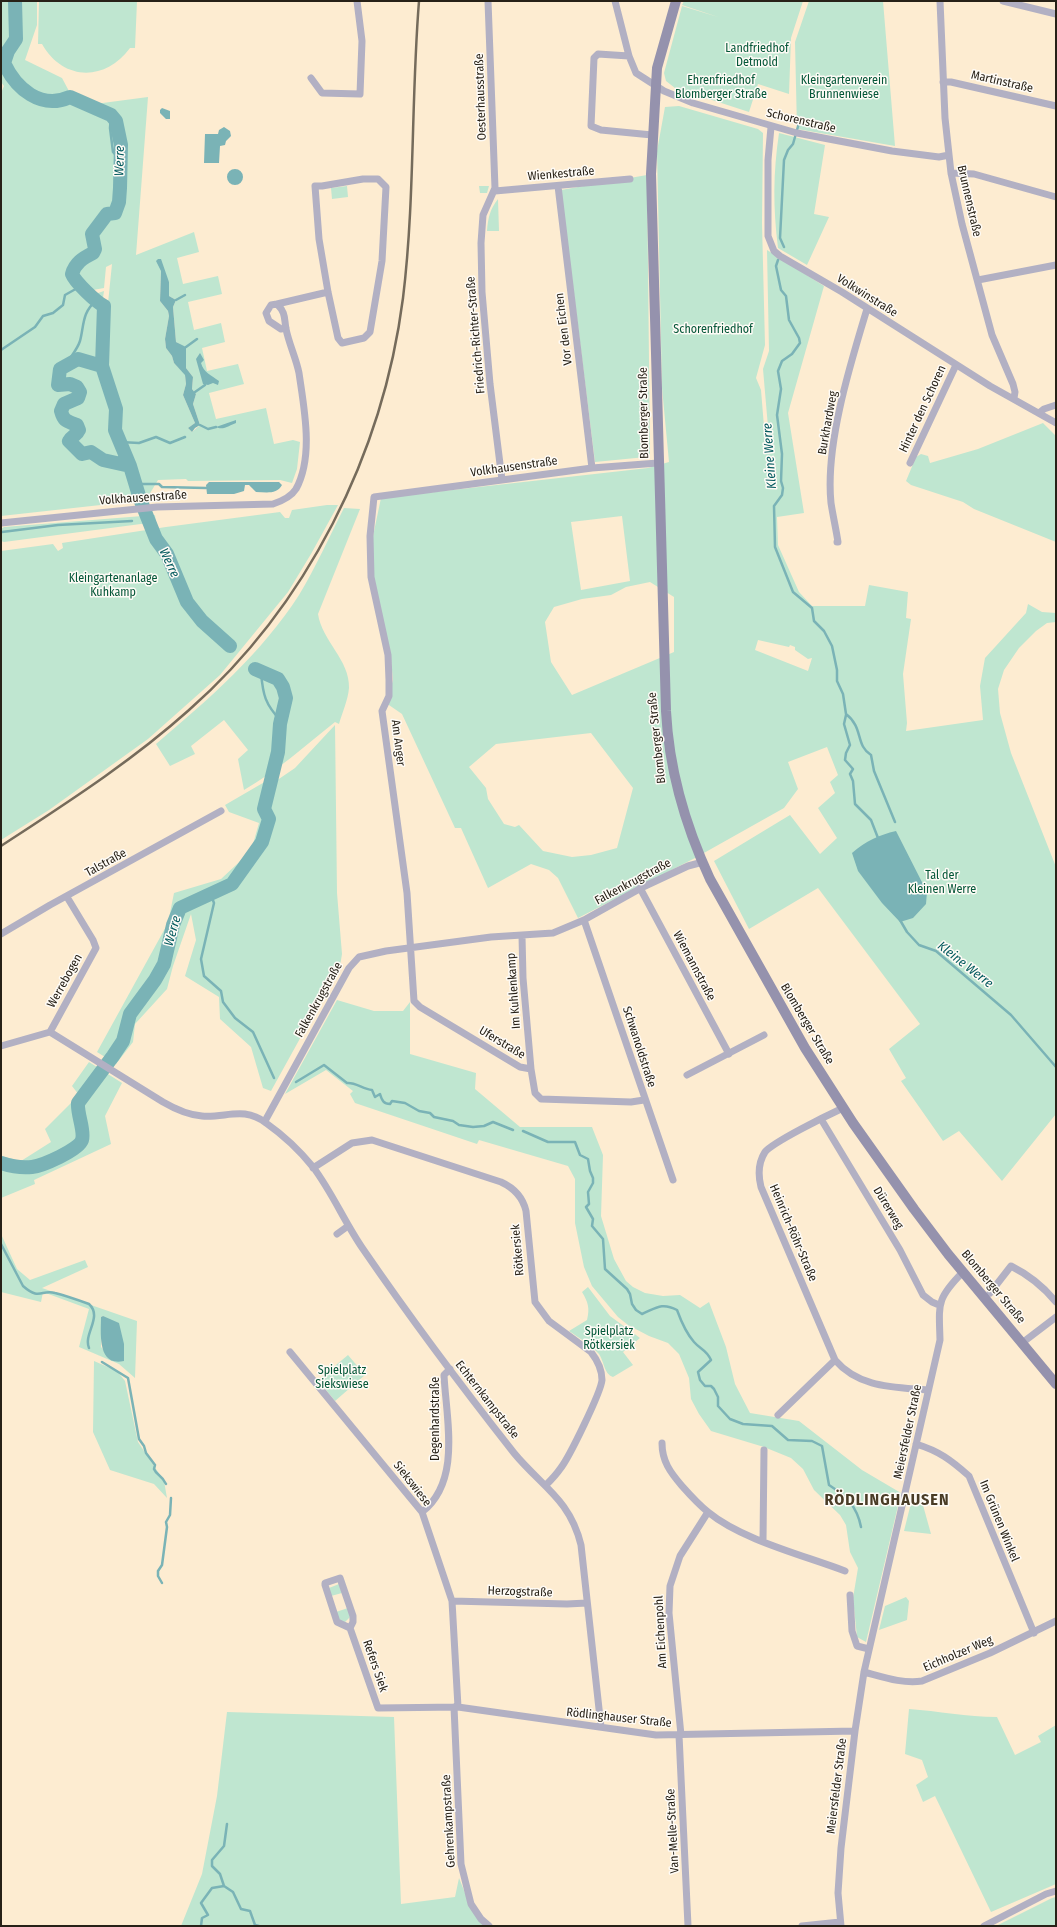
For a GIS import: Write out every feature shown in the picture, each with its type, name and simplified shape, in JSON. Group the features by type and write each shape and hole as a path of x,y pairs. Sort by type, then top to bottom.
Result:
{"street":[{"path":"311,78 322,93 360,94 362,40 357,1"},
{"name":"Oesterhausstraße","path":"488,1 495,191"},
{"name":"Schorenstraße","path":"615,1 629,56 636,73 664,91 693,103 771,127 886,150 939,157 948,155"},
{"name":"Blomberger Straße","path":"676,1 659,58 655,85 651,174 666,711 668,741 678,796 702,862 773,994 804,1048 843,1108 914,1209 963,1272 1056,1384"},
{"name":"Brunnenstraße","path":"940,1 943,82 948,155 951,173 962,224 992,335 1013,384 1015,392 1014,398"},
{"path":"1003,1 1056,14"},
{"path":"629,56 598,54 594,58 591,126 601,130 652,135"},
{"name":"Martinstraße","path":"943,82 951,82 1056,106"},
{"name":"Volkwinstraße","path":"771,127 769,145 768,236 770,244 780,256 842,292 956,365 1056,423"},
{"path":"951,173 974,174 1056,197"},
{"path":"378,179 386,187 382,261 370,332 364,338 342,343 338,338 328,292 319,239 315,186 378,179"},
{"name":"Wienkestraße","path":"495,191 630,179"},
{"name":"Vor den Eichen","path":"558,186 592,468"},
{"name":"Friedrich-Richter-Straße","path":"495,191 483,215 481,243 482,292 490,384 502,480"},
{"path":"978,280 1056,265"},
{"path":"277,304 285,314 286,328 281,329 269,321 266,313 271,305 328,292"},
{"name":"Burkhardweg","path":"837,542 831,502 834,447 844,394 867,309"},
{"name":"Volkhausenstraße","path":"1,523 157,507 273,504 286,499 295,490 301,476 305,447 304,412 298,373 286,328"},
{"name":"Hinter den Schoren","path":"910,463 956,365"},
{"path":"1039,413 1044,409 1056,405"},
{"name":"Volkhausenstraße","path":"374,497 592,468 658,463"},
{"name":"Am Anger","path":"374,497 370,536 371,577 388,655 389,696 382,711 407,893 412,947"},
{"name":"Talstraße","path":"1,934 50,905 222,811"},
{"name":"Falkenkrugstraße","path":"265,1121 296,1062 352,963 363,956 412,947 491,937 553,933 584,920 640,888 688,866 702,862"},
{"name":"Wiemannstraße","path":"640,888 729,1054"},
{"name":"Werrebogen","path":"50,1032 96,948 93,940 67,897"},
{"name":"Schwanoldstraße","path":"584,920 625,1036 644,1100 673,1180"},
{"name":"Im Kuhlenkamp","path":"522,936 523,978 531,1069"},
{"name":"Uferstraße","path":"412,947 413,998 415,1003 520,1067 531,1069 535,1093 541,1099 625,1102 644,1100"},
{"path":"1,1046 50,1032 163,1102 182,1112 202,1116 248,1113 265,1121"},
{"path":"687,1075 764,1035"},
{"name":"Heinrich-Röhr-Straße","path":"843,1108 768,1149 760,1164 758,1172 764,1195 835,1360 855,1377 870,1384 884,1387 927,1390"},
{"name":"Dürerweg","path":"821,1119 900,1250 923,1295 939,1305"},
{"name":"Echternkampstraße","path":"265,1121 292,1145 313,1168 348,1226 450,1369 519,1458 563,1504 578,1532 582,1550 601,1727"},
{"name":"Rötkersiek","path":"313,1168 349,1145 358,1141 372,1140 501,1182 515,1191 521,1198 526,1211 535,1302 549,1321 591,1352 596,1359 601,1373 600,1389 574,1443 560,1470 546,1485"},
{"path":"336,1234 348,1226"},
{"path":"990,1293 1011,1266 1037,1281 1056,1302"},
{"path":"939,1305 951,1284 963,1272"},
{"name":"Meiersfelder Straße","path":"840,1924 838,1893 841,1848 854,1731 869,1649 927,1390 940,1340 939,1305"},
{"path":"1022,1343 1056,1317"},
{"name":"Siekswiese","path":"290,1352 422,1512 452,1601 456,1707"},
{"path":"778,1415 835,1360"},
{"name":"Degenhardstraße","path":"422,1512 430,1504 437,1493 446,1472 448,1448 444,1375 450,1369"},
{"path":"662,1443 664,1460 669,1470 708,1512 736,1529 763,1541 845,1571"},
{"name":"Im Grünen Winkel","path":"916,1444 934,1449 952,1461 969,1476 1034,1633"},
{"path":"763,1541 764,1450"},
{"name":"Am Eichenpohl","path":"680,1735 669,1612 670,1586 680,1556 708,1512"},
{"name":"Refers Siek","path":"350,1628 337,1622 325,1583 340,1578 353,1616 353,1622 350,1628 378,1708 456,1707"},
{"path":"850,1595 852,1631 857,1646 869,1649"},
{"name":"Herzogstraße","path":"452,1601 567,1604 587,1603"},
{"name":"Eichholzer Weg","path":"864,1672 888,1678 915,1682 922,1681 1034,1633 1056,1621"},
{"name":"Rödlinghauser Straße","path":"456,1707 656,1735 854,1731"},
{"name":"Gehrenkampstraße","path":"456,1707 461,1864 471,1904 489,1926"},
{"name":"Van-Melle-Straße","path":"680,1735 688,1926"},
{"path":"984,1926 1046,1894 1056,1891"},
{"path":"802,1926 840,1924"}],"green space":[{"path":"1,1 37,1 37,25 25,60 62,78 70,93 95,104 148,97 136,255 194,232 199,252 177,258 183,284 218,276 222,294 188,302 194,330 221,323 225,342 202,348 207,371 238,364 244,384 209,393 216,419 266,408 274,444 293,440 300,442 297,469 292,483 280,480 158,480 146,500 1,516 1,93 4,86 1,82","holes":["112,264 107,313 101,311 104,291 95,294 93,290 104,288 106,267","161,271 169,282 169,296 176,300 173,307 176,342 186,348 186,368 193,377 192,389 196,394 193,404 200,425 192,432 188,428 195,423 183,395 186,384 185,374 174,363 172,356 166,348 165,339 169,316 168,311 160,301","104,345 110,389 103,380 99,370 97,347"]},
{"path":"39,1 137,1 135,48 130,48 120,59 109,67 97,71 84,73 61,65 51,56 42,44 38,44"},
{"path":"684,1 803,1 791,38 789,94 758,84 749,112 675,88 666,81 664,73 682,6 718,17 682,5"},
{"name":"Kleingartenverein Brunnenwiese","path":"809,1 883,1 895,146 797,129 795,42"},
{"path":"679,106 758,129 763,133 762,223 765,345 756,378 761,390 766,451 770,450 763,369 769,351 767,250 824,286 788,413 804,513 777,517 778,545 799,592 812,606 865,606 869,585 908,592 906,618 911,619 903,674 907,723 906,731 983,720 980,686 985,658 1026,613 1028,604 1042,612 1056,613 1056,622 1047,623 1036,631 1019,648 1004,670 998,689 1000,713 1011,753 1056,867 1056,1114 1002,1181 959,1131 943,1141 901,1081 906,1078 889,1049 920,1024 818,888 749,929 714,861 790,815 820,854 837,838 818,808 835,793 830,782 838,775 827,747 788,762 798,789 784,808 695,858 578,918 558,878 549,870 531,864 488,888 461,828 455,828 402,714 386,703 393,680 391,660 373,576 373,536 381,498 648,468 669,462 662,388 657,151 665,107","holes":["622,516 630,581 581,590 571,522","650,582 674,597 674,652 572,695 551,662 545,622 554,607 582,599 611,595 626,587","758,640 789,647 790,645 795,647 795,650 808,659 812,658 808,671 755,650","591,733 633,788 617,848 591,855 572,857 543,851 519,825 515,827 504,824 488,799 486,788 469,767 496,744"]},
{"path":"779,133 825,145 814,214 829,217 807,265 778,248 774,190"},
{"path":"647,175 650,454 646,457 595,462 561,190"},
{"path":"347,186 348,197 332,199 331,188"},
{"path":"479,186 489,186 487,193 480,193"},
{"path":"498,199 499,231 487,231 490,214"},
{"path":"1043,423 1056,436 1056,542 974,509 963,502 911,485 906,481 916,457 921,454 928,456 930,463 978,449"},
{"name":"Kleingartenanlage Kuhkamp","path":"338,505 288,592 220,675 148,739 49,810 1,840 1,551 53,544 58,551 63,548 62,543 280,512 285,518 289,518 292,510"},
{"path":"344,508 360,509 318,614 325,633 341,659 348,678 349,688 339,724 335,722 302,749 256,783 244,790 238,759 248,750 224,720 191,746 195,754 170,766 156,744 215,693 268,637 299,595 317,563"},
{"path":"155,515 156,522 4,542 1,541 1,529 4,527"},
{"path":"335,725 337,893 342,954 340,966 271,1091 263,1088 251,1047 220,1019 219,997 185,976 196,940 191,914 173,966 167,989 135,1024 133,1042 116,1064 97,1052 168,923 174,893 221,879 251,851 259,823 229,812 225,805 268,780 258,814 267,802 273,783 295,768"},
{"path":"337,1000 374,1011 403,1011 410,1002 410,1054 476,1073 475,1089 520,1127 592,1127 603,1155 601,1216 614,1259 626,1281 633,1287 645,1293 663,1296 680,1295 700,1308 709,1302 726,1347 735,1384 750,1413 799,1421 862,1470 901,1493 866,1642 857,1637 853,1598 858,1568 850,1552 846,1525 840,1515 814,1490 803,1469 791,1458 764,1447 711,1431 691,1399 689,1378 679,1354 668,1343 649,1336 628,1325 618,1317 592,1286 584,1267 575,1223 575,1179 568,1166 479,1140 477,1144 355,1103 350,1094 353,1091 326,1070 285,1094"},
{"path":"89,1062 122,1083 105,1116 111,1144 34,1180 35,1184 1,1198 1,1156 21,1161 51,1142 45,1129 79,1095 72,1086"},
{"path":"1,1234 17,1269 30,1280 85,1260 88,1267 42,1288 137,1321 135,1378 119,1364 79,1347 89,1309 43,1292 41,1302 1,1292","holes":["103,1316 123,1361 113,1360 101,1347 101,1317"]},
{"name":"Spielplatz Rötkersiek","path":"588,1287 610,1316 640,1338 623,1352 633,1365 613,1377 606,1370 601,1357 596,1350 569,1331 587,1320 588,1305 582,1292"},
{"name":"Spielplatz Siekswiese","path":"348,1355 365,1375 335,1401 318,1380"},
{"path":"94,1361 117,1371 125,1381 138,1442 164,1481 167,1498 154,1484 110,1470 93,1432"},
{"path":"913,1495 921,1498 931,1534 904,1531"},
{"path":"339,1584 342,1593 331,1596 329,1588"},
{"path":"906,1597 909,1601 907,1620 879,1630 885,1606"},
{"path":"348,1608 350,1617 345,1622 340,1621 336,1612"},
{"path":"909,1709 997,1717 1015,1755 1041,1742 1038,1736 1056,1725 1056,1884 991,1912 935,1796 923,1802 916,1785 928,1777 922,1760 905,1754"},
{"path":"227,1712 394,1717 401,1904 455,1897 459,1878 467,1898 484,1926 181,1926 202,1874 217,1796"},
{"path":"1056,1897 1056,1926 996,1926 1052,1898"}],"water":[{"path":"162,108 170,111 170,119 166,119 160,113"},
{"path":"224,127 230,131 231,136 226,141 225,145 220,146 219,163 204,163 205,134 218,134 219,130"},
{"path":"232,169 238,169 243,174 241,183 238,185 232,185 227,180 227,174"},
{"path":"161,259 169,282 169,296 176,300 173,307 176,342 186,347 186,368 193,377 192,389 196,394 193,404 200,425 192,432 188,428 195,423 183,395 186,384 185,375 174,363 172,356 166,348 165,339 169,316 168,311 160,301 161,271 156,261"},
{"path":"200,353 204,360 201,363 202,366 208,374 219,381 218,385 213,383 208,385 203,384 196,359"},
{"path":"236,420 236,423 226,427 216,427"},
{"path":"209,482 279,482 282,485 274,492 256,492 249,485 245,485 244,491 234,494 207,494 206,485"},
{"path":"896,831 927,892 926,904 913,918 900,922 882,903 858,871 852,853 873,839"},
{"path":"103,1316 119,1323 124,1344 124,1361 109,1359 105,1354 101,1340 101,1317"}],"waterway":[{"name":"Werre","path":"15,1 16,39 8,51 4,63 15,81 31,95 40,99 49,101 70,97 111,115 116,121 121,145 119,202 115,213 107,214 92,234 95,249 93,253 80,261 72,274 86,292 104,306 102,366 116,409 115,430 130,466 140,499 156,539 167,554 187,602 202,621 230,646"},
{"path":"111,115 110,128 113,152 120,160"},
{"name":"Kleine Werre","path":"784,247 780,238 784,160 788,150 793,144 799,123"},
{"name":"Kleine Werre","path":"778,260 776,266 781,290 786,296 789,320 799,338 800,343 792,354 782,361 778,371 781,389 777,415 782,454 781,481 783,488 782,495 774,506 775,547 793,592 812,608 814,621 824,631 832,646 837,670 837,681 843,694 846,714 852,719 858,730 863,746 871,755 874,771 895,822"},
{"path":"1,350 35,327 43,316 53,313 63,305 65,295 81,286"},
{"path":"176,300 185,295"},
{"path":"67,363 79,344 84,320 88,310 96,301"},
{"path":"186,347 197,339"},
{"name":"Werre","path":"102,366 78,359 60,369 58,385 70,384 77,387 80,392 78,398 64,404 61,411 65,419 68,422 77,425 79,430 69,441 82,454 91,452 103,460 130,466"},
{"path":"195,392 205,385"},
{"path":"200,425 208,429 216,427"},
{"path":"120,442 139,443 156,437 170,443 185,437"},
{"path":"135,484 159,484 162,487 206,488"},
{"path":"2,532 58,525 132,521"},
{"name":"Werre","path":"1,1163 21,1167 37,1166 60,1157 79,1144 83,1136 78,1103 123,1041 130,1014 155,980 164,964 173,925 180,908 232,884 262,842 269,819 264,809 278,752 280,724 286,698 283,687 278,679 255,669"},
{"path":"261,673 268,704 281,721"},
{"name":"Kleine Werre","path":"846,715 844,724 850,745 846,753 845,760 853,769 850,774 853,781 855,804 871,820 878,838"},
{"path":"211,895 214,903 201,959 204,976 221,991 223,1002 235,1018 253,1032 274,1078"},
{"name":"Kleine Werre","path":"900,920 907,932 919,945 936,951 1011,1015 1056,1067"},
{"path":"296,1082 324,1065 347,1083 372,1090 375,1097 380,1094 385,1103 390,1104 392,1101 405,1103 419,1111 430,1113 434,1117 453,1121 459,1125 473,1127 484,1126 493,1122 513,1130"},
{"path":"523,1131 548,1142 575,1142 580,1155 588,1159 593,1178 593,1183 588,1192 589,1204 586,1207 593,1219 592,1226 603,1239 605,1269 627,1289 630,1294 632,1304 636,1310 642,1314 663,1306 677,1310 682,1323 691,1338 708,1354 711,1360 698,1372 700,1380 705,1386 711,1386 714,1389 718,1397 718,1406 730,1419 743,1424 772,1426 788,1440 812,1441 822,1446 829,1485 841,1493 854,1507 861,1527"},
{"path":"1,1244 23,1286 33,1293 37,1294 50,1292 89,1304 93,1309 94,1314 94,1320 88,1337 89,1348"},
{"path":"102,1362 128,1378 139,1439 144,1446 146,1453 155,1465 155,1471 166,1484"},
{"path":"162,1583 158,1576 158,1571 162,1565 167,1527 166,1522 170,1515 171,1498"},
{"path":"227,1824 224,1846 212,1860 212,1866 220,1874 224,1886 233,1892 241,1909 250,1911 255,1925 259,1926"},
{"path":"201,1926 202,1918 208,1915 201,1903 212,1888 224,1886"}],"railway":[{"path":"1,846 121,765 189,710 231,669 269,624 303,575 333,524 358,469 378,414 393,356 403,298 407,261 411,187 419,1"}],"district":[{"name":"RÖDLINGHAUSEN","path":"887,1501"}],"park label":[{"name":"Landfriedhof Detmold","path":"757,56"},
{"name":"Ehrenfriedhof Blomberger Straße","path":"721,88"},
{"name":"Schorenfriedhof","path":"713,330"},
{"name":"Tal der Kleinen Werre","path":"942,883"}]}
